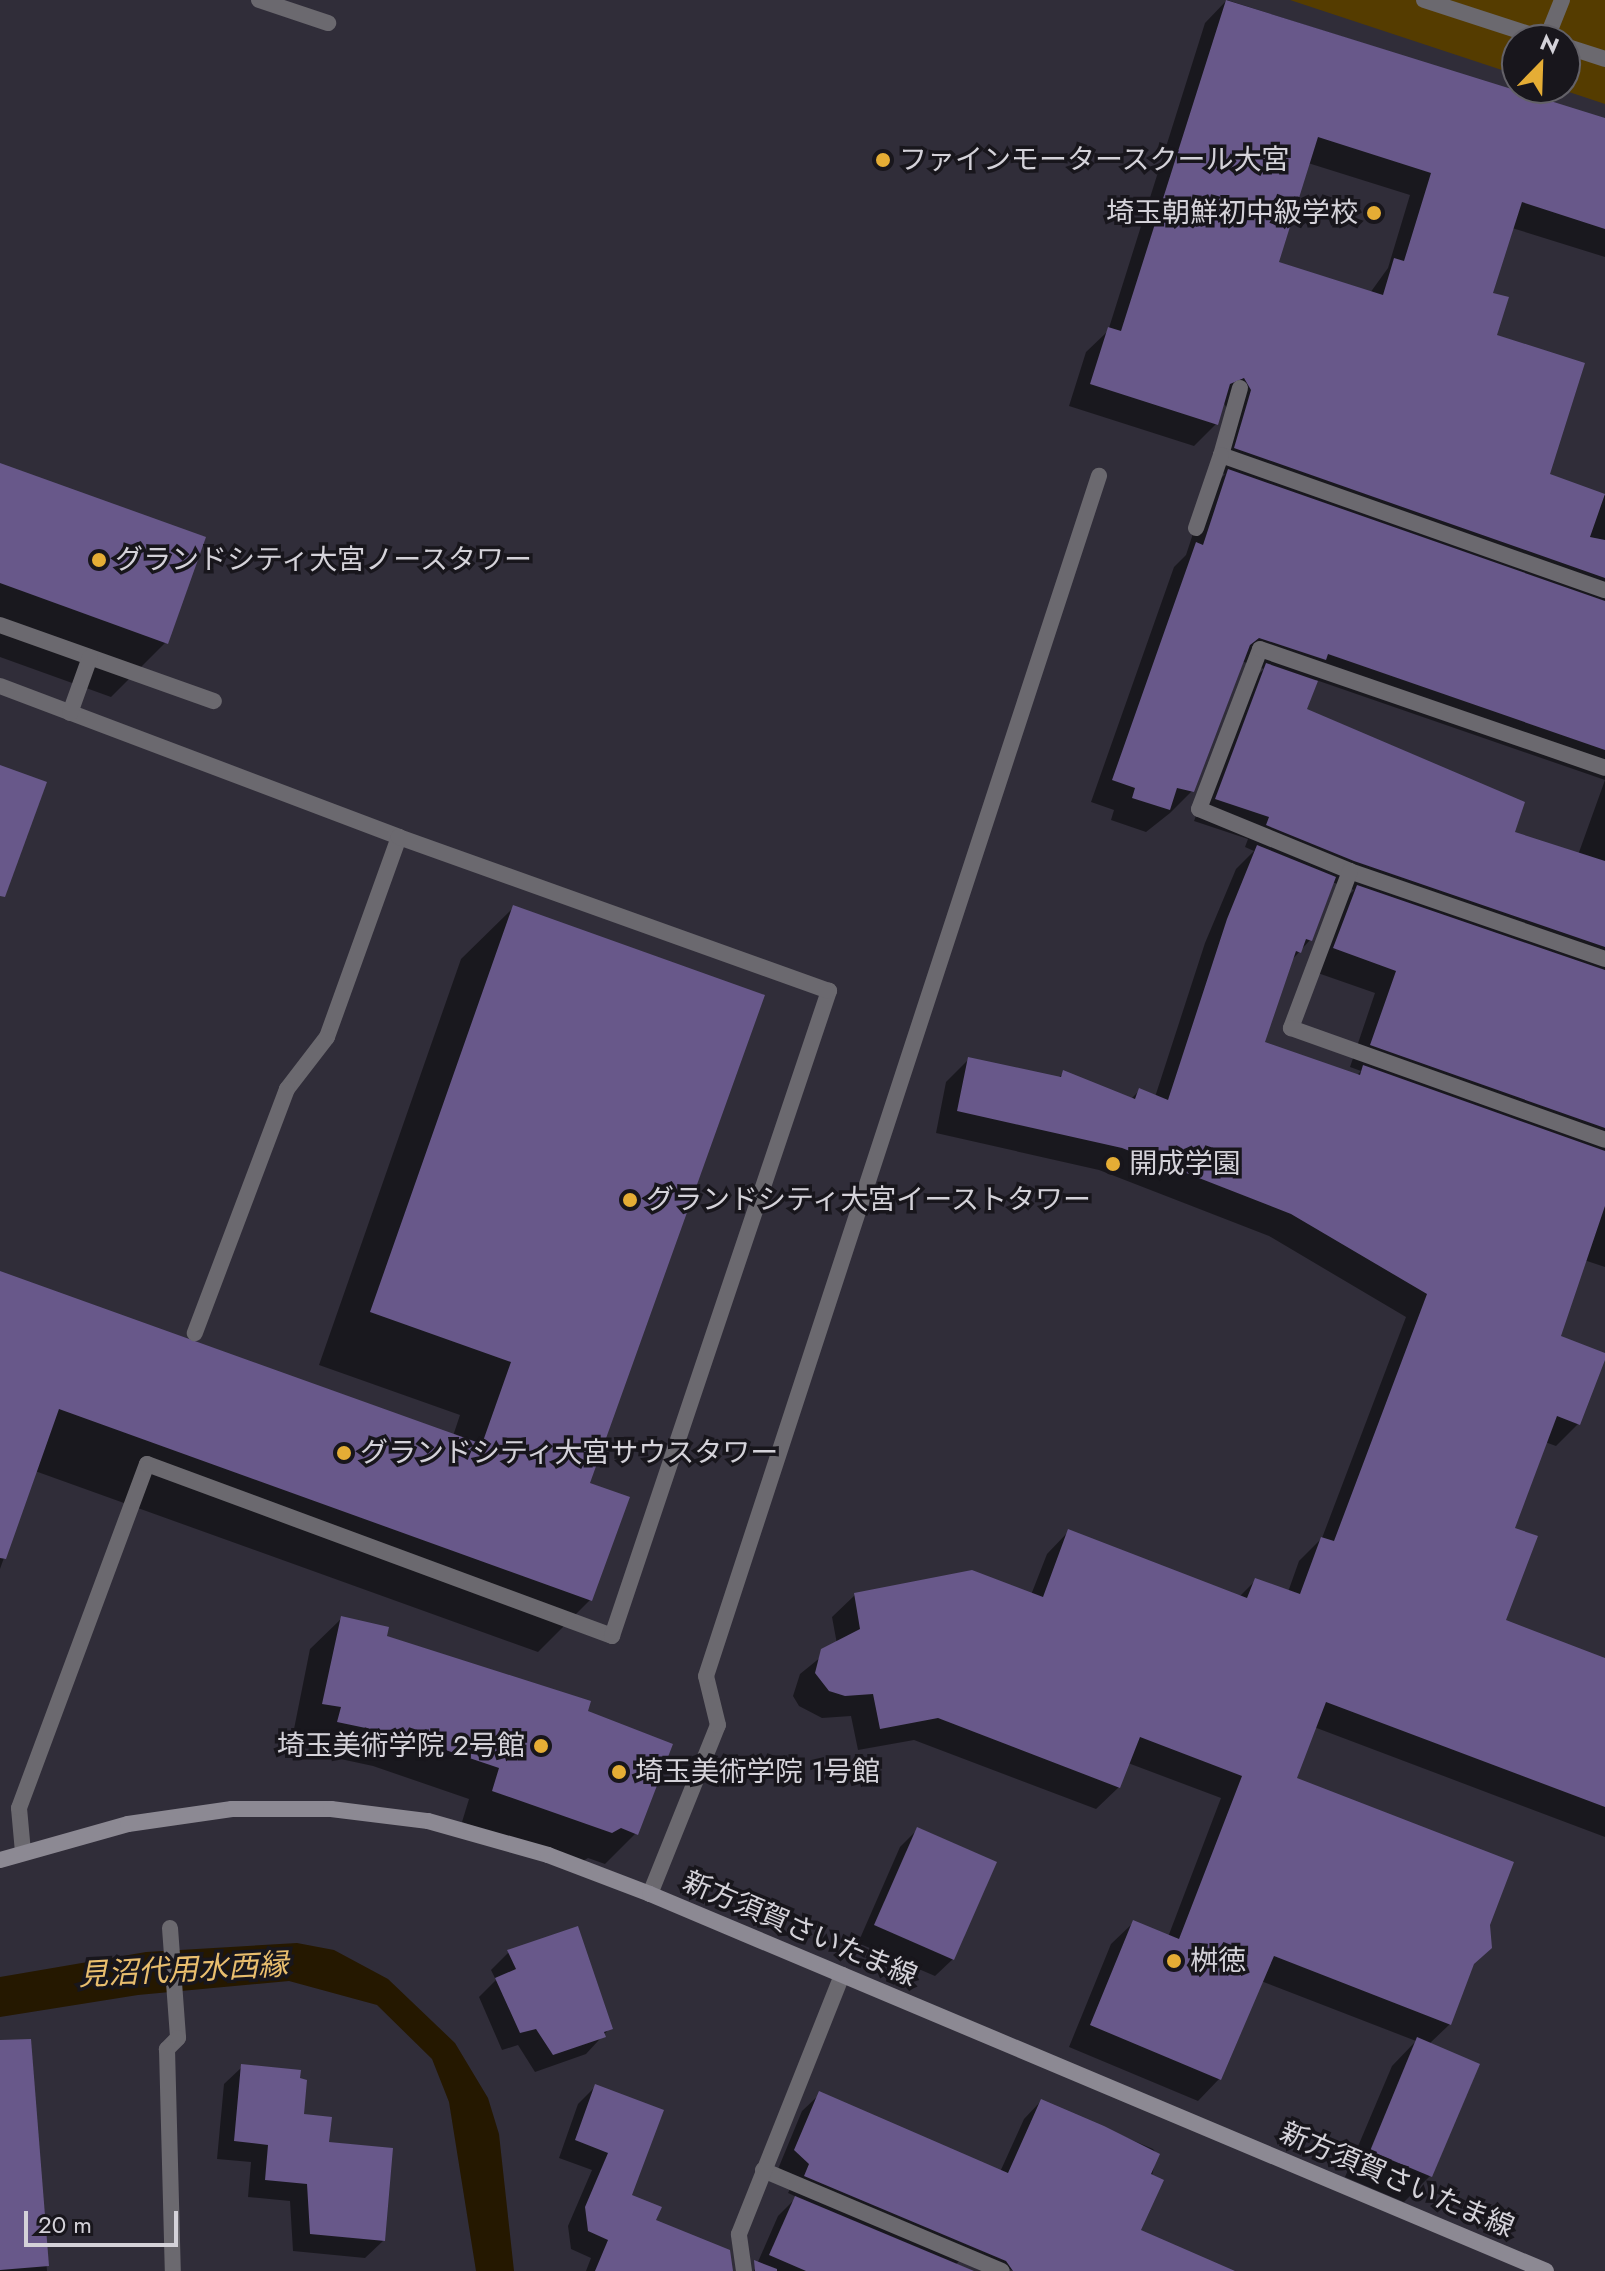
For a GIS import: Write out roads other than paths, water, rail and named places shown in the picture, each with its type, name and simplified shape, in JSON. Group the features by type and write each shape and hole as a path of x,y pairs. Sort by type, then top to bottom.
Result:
{"main road":[{"name":"新方須賀さいたま線","path":"0,1860 143,1822 232,1809 331,1809 428,1821 548,1855 650,1894 1546,2271"}],"street":[{"path":"1424,0 1501,25"},
{"path":"1552,24 1562,0"},
{"path":"263,1 328,23"},
{"path":"1581,51 1605,59"},
{"path":"1196,528 1240,388"},
{"path":"1221,455 1605,590"},
{"path":"650,1894 718,1725 706,1676 1099,476"},
{"path":"0,625 214,701"},
{"path":"1605,768 1260,649 1199,809 1350,871 1605,959"},
{"path":"70,713 90,657"},
{"path":"0,686 399,837 829,991 612,1636 147,1464 19,1808 23,1852"},
{"path":"195,1333 287,1089 327,1037 399,837"},
{"path":"1350,871 1291,1028 1605,1140"},
{"path":"171,1937 178,2019 178,2038 167,2049 173,2271"},
{"path":"744,2271 739,2234 842,1975"},
{"path":"763,2170 1002,2271"}],"water":[{"name":"見沼代用水西縁","path":"297,1943 334,1950 388,1979 455,2043 488,2098 499,2134 514,2271 476,2271 449,2102 432,2059 377,2005 289,1981 138,1995 0,2017 0,1977 146,1952"}],"place":[{"name":"ファインモータースクール大宮","path":"883,160"},
{"name":"埼玉朝鮮初中級学校","path":"1374,213"},
{"name":"グランドシティ大宮ノースタワー","path":"99,560"},
{"name":"開成学園","path":"1113,1164"},
{"name":"グランドシティ大宮イーストタワー","path":"630,1200"},
{"name":"グランドシティ大宮サウスタワー","path":"344,1453"},
{"name":"埼玉美術学院 2号館","path":"541,1746"},
{"name":"埼玉美術学院 1号館","path":"619,1772"},
{"name":"桝徳","path":"1174,1961"}]}
